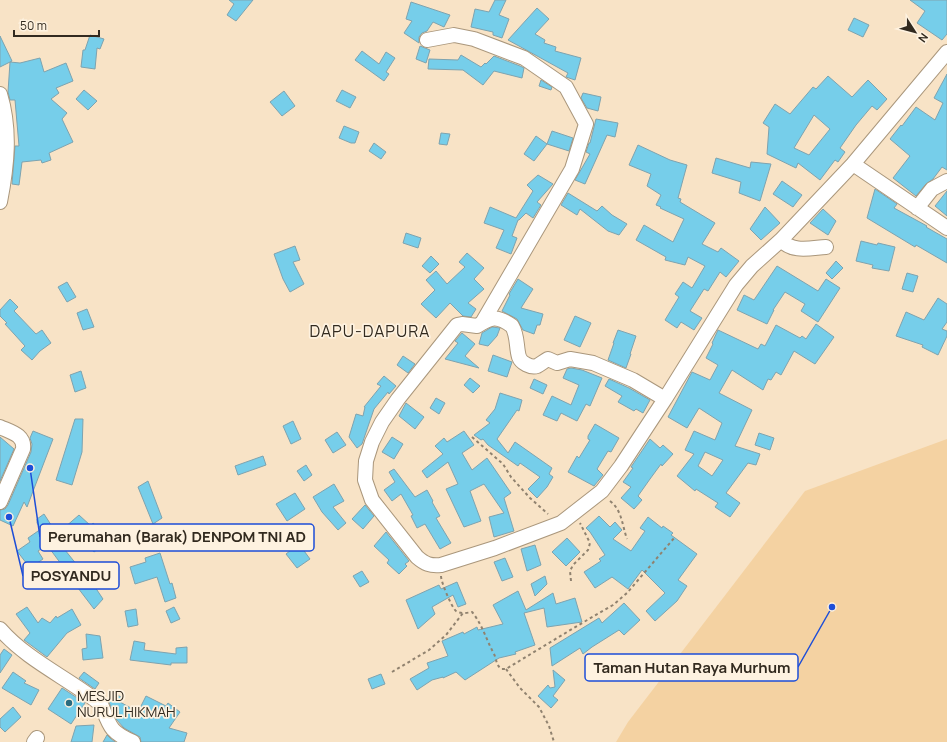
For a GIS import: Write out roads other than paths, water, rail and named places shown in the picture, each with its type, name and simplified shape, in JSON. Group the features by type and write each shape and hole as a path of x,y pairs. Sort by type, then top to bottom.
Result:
{"street":[{"path":"427,40 454,35 474,39 524,58 566,86 586,124 572,169 482,323"},
{"path":"665,400 633,380 593,363 570,359 557,362 548,359 537,366 528,365 519,358 518,344 512,326 493,318 489,318 477,326 462,324 457,325 398,399 382,422 372,442 366,461 365,480 372,500 417,557 425,564 432,566 441,565 495,548 560,523 574,514 602,491 620,466 665,400 736,285 752,266 781,240 853,164 947,52"},
{"path":"0,94 4,105 8,140 0,202"},
{"path":"853,164 947,228"},
{"path":"917,208 932,189 947,181"},
{"path":"781,240 784,244 792,248 826,247"},
{"path":"0,427 17,435 24,443 23,449 0,502"},
{"path":"0,629 24,652 101,704 112,729 116,733 133,742"}],"place":[{"name":"Perumahan (Barak) DENPOM TNI AD","path":"30,468"},
{"name":"POSYANDU","path":"9,517"},
{"name":"Taman Hutan Raya Murhum","path":"832,607"},
{"name":"MESJID NURUL HIKMAH","path":"69,703"}],"district":[{"name":"DAPU-DAPURA","path":"370,331"}]}
